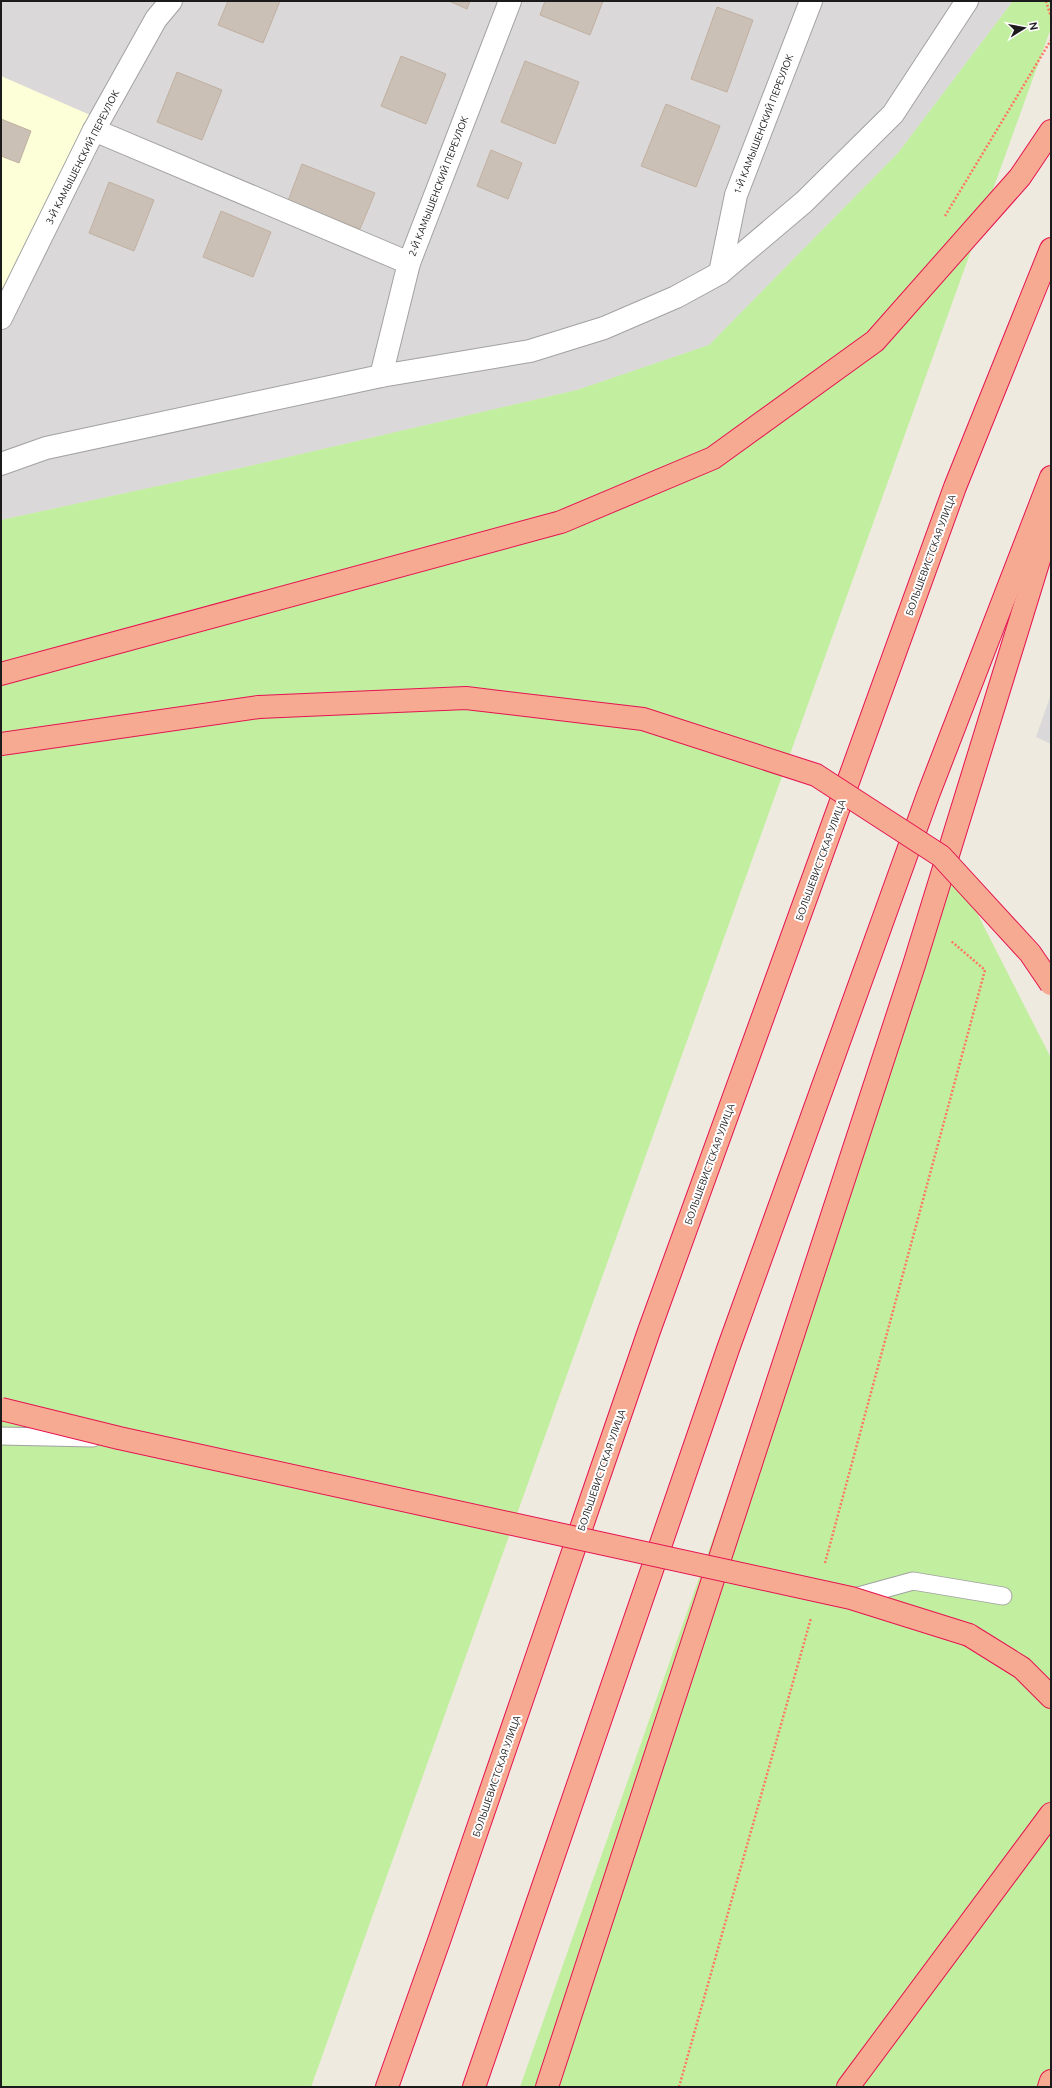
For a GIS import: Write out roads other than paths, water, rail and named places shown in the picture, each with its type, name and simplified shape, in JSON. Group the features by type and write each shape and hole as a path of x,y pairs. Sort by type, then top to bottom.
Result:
{"highway":[{"path":"1,674 561,522 713,458 875,340 1020,177 1051,131"},
{"name":"БОЛЬШЕВИСТСКАЯ УЛИЦА","path":"387,2087 673,1264 955,487 1051,249"},
{"path":"474,2087 728,1349 928,795 1051,477"},
{"path":"547,2087 912,972 1051,521"},
{"path":"1,744 259,707 466,698 643,719 816,775 941,856 1030,953 1051,984"},
{"path":"1,1409 119,1438 851,1598 969,1635 1022,1668 1051,1697"},
{"path":"848,2087 1051,1814"},
{"path":"1049,2087 1051,2081"}],"street":[{"name":"3-Й КАМЫШЕНСКИЙ ПЕРЕУЛОК","path":"1,318 94,130 156,19 171,1"},
{"name":"2-Й КАМЫШЕНСКИЙ ПЕРЕУЛОК","path":"381,376 409,263 510,1"},
{"name":"1-Й КАМЫШЕНСКИЙ ПЕРЕУЛОК","path":"720,273 736,195 810,1"},
{"path":"1,464 46,448 381,376 530,351 612,325 676,297 720,273 804,202 893,114 967,1"},
{"path":"94,130 409,263"}],"lane":[{"path":"1,1436 119,1438"},
{"path":"851,1598 913,1581 1003,1596"}]}
